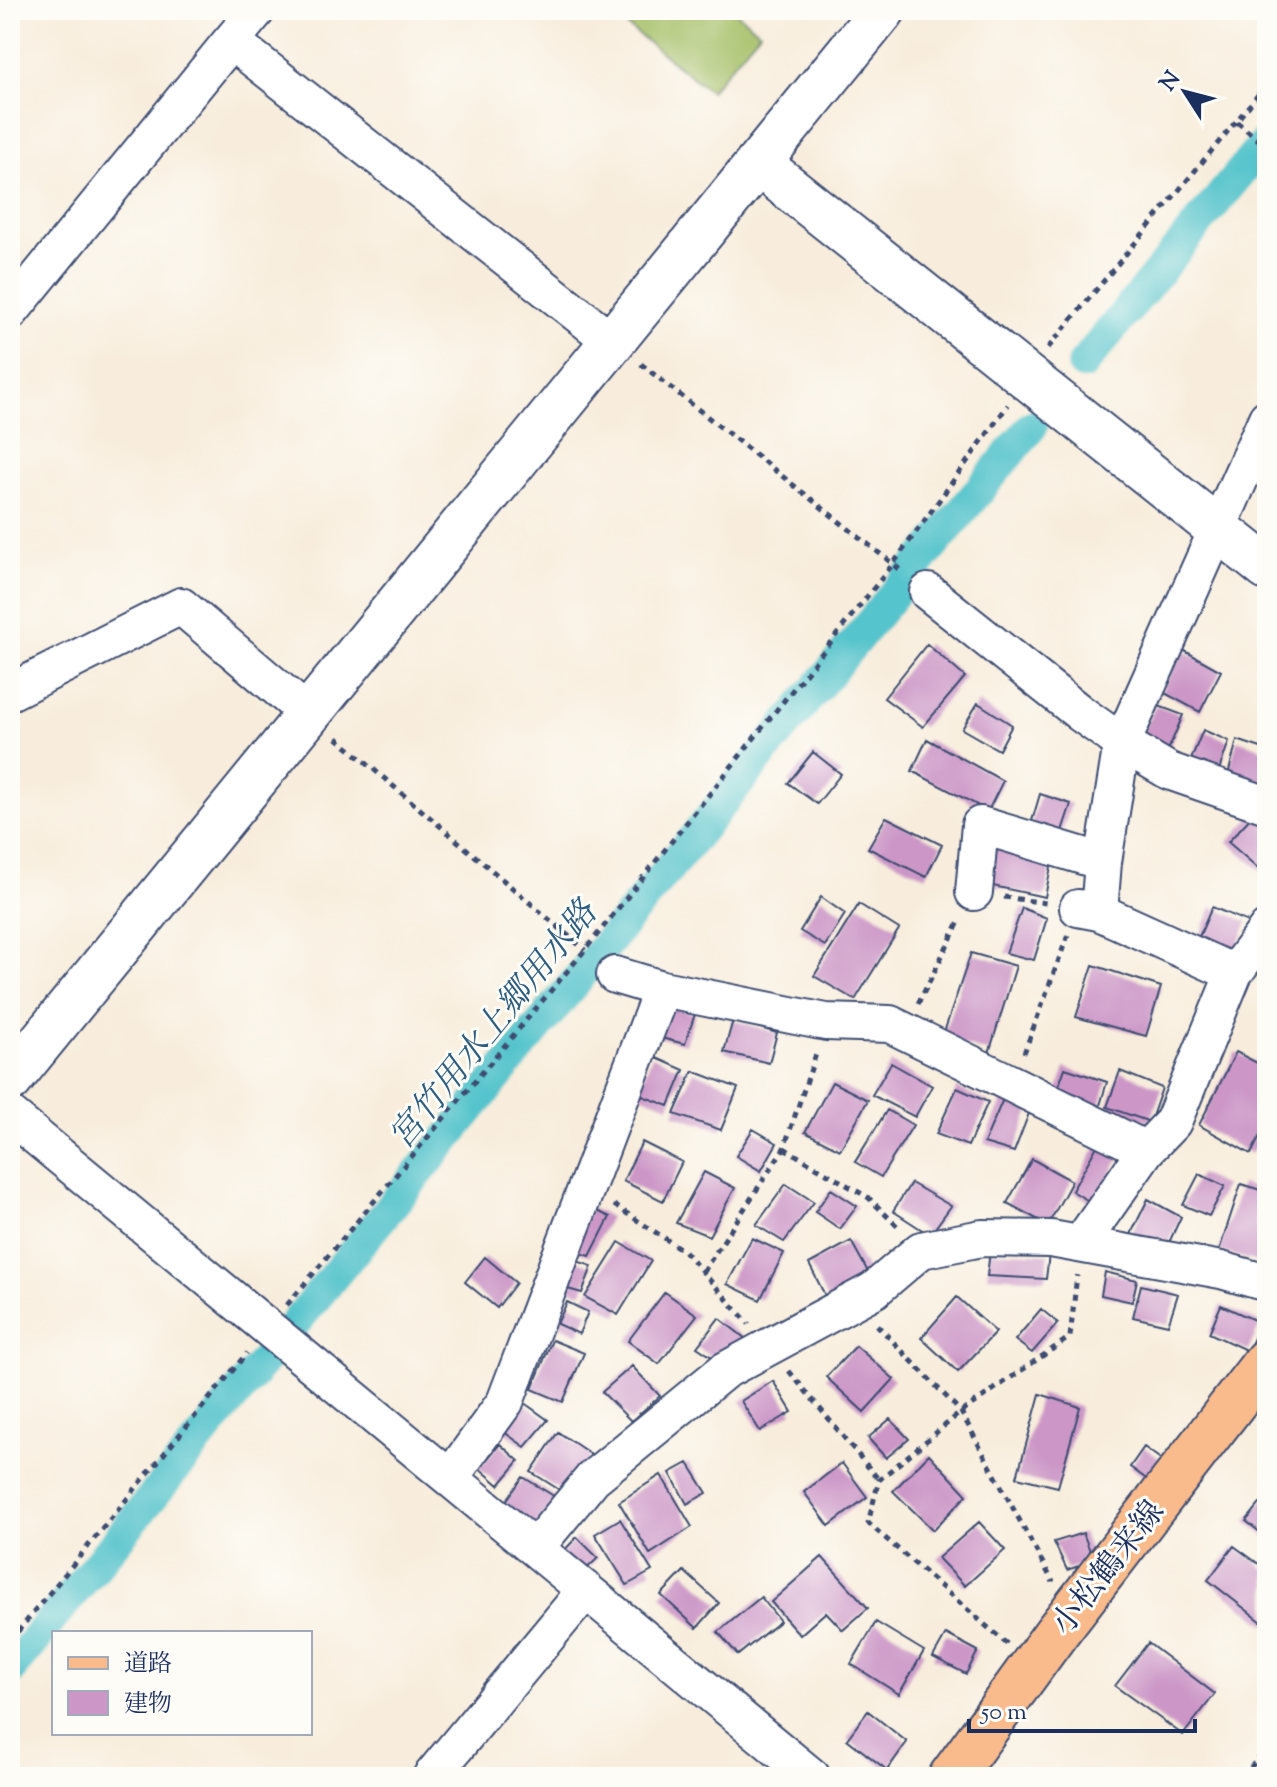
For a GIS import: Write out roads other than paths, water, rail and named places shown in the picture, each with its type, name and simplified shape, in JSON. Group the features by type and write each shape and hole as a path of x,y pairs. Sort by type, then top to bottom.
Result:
{"main road":[{"name":"小松鶴来線","path":"951,1777 1070,1615 1267,1360"}],"street":[{"path":"10,312 257,10"},
{"path":"10,1080 883,10"},
{"path":"231,41 612,341"},
{"path":"758,163 1019,387 1072,412 1267,568"},
{"path":"1234,973 1088,910 1103,862 1122,743 1267,418"},
{"path":"928,592 1122,743 1169,771 1267,805"},
{"path":"10,692 181,606 308,714"},
{"path":"974,892 980,825 1103,862"},
{"path":"1081,1243 1146,1150 1173,1122 1234,973 1267,929"},
{"path":"615,975 662,989 826,1022 890,1024 1146,1150"},
{"path":"450,1478 505,1402 662,989"},
{"path":"10,1115 812,1777"},
{"path":"535,1548 593,1478 724,1371 874,1290 921,1250 982,1238 1051,1239 1221,1270 1267,1283"},
{"path":"431,1777 586,1590"}],"waterway":[{"name":"宮竹用水上郷用水路","path":"1083,364 1267,140"},
{"name":"宮竹用水上郷用水路","path":"10,1670 1032,426"}]}
